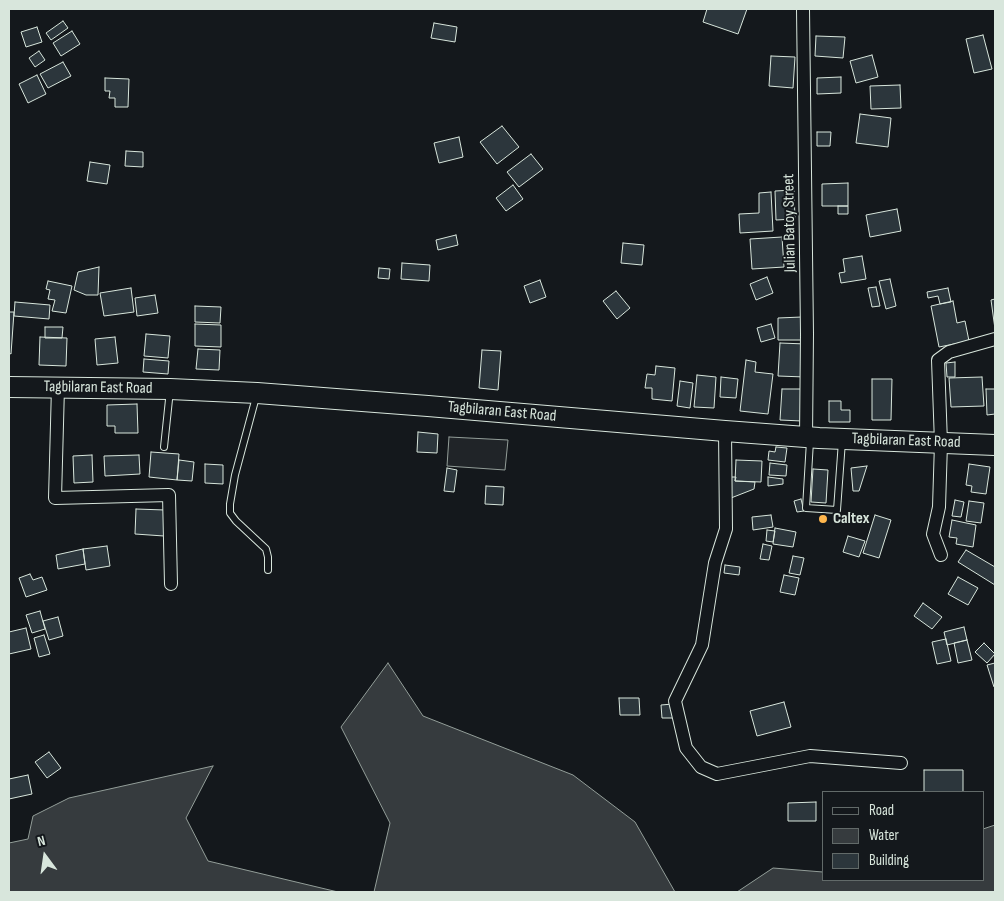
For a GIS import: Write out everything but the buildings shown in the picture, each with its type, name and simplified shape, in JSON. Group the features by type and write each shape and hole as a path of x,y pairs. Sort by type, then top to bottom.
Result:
{"main road":[{"name":"Tagbilaran East Road","path":"9,387 170,389 257,393 808,437 995,445"}],"street":[{"name":"Julian Batoy Street","path":"802,9 808,437"},
{"path":"941,555 934,534 939,507 941,443 938,360 949,352 995,339"},
{"path":"58,387 55,498 169,494 171,584"},
{"path":"725,431 726,529 714,563 702,645 675,701 686,748 701,767 717,774 810,756 901,763"}],"lane":[{"path":"164,447 170,389"},
{"path":"257,393 235,475 230,513 266,549 268,570"},
{"path":"808,437 806,508 837,510 842,439"}],"shaded area":[{"path":"449,437 508,440 505,470 447,466"}],"water":[{"path":"388,663 423,716 573,775 635,822 675,892 374,892 390,823 341,727"},
{"path":"213,766 186,818 208,861 338,892 9,892 9,843 28,839 33,816 69,798"},
{"path":"995,825 995,892 737,892 773,868 822,872 822,881 984,881 984,829"}],"place":[{"name":"Caltex","path":"823,519"}]}
